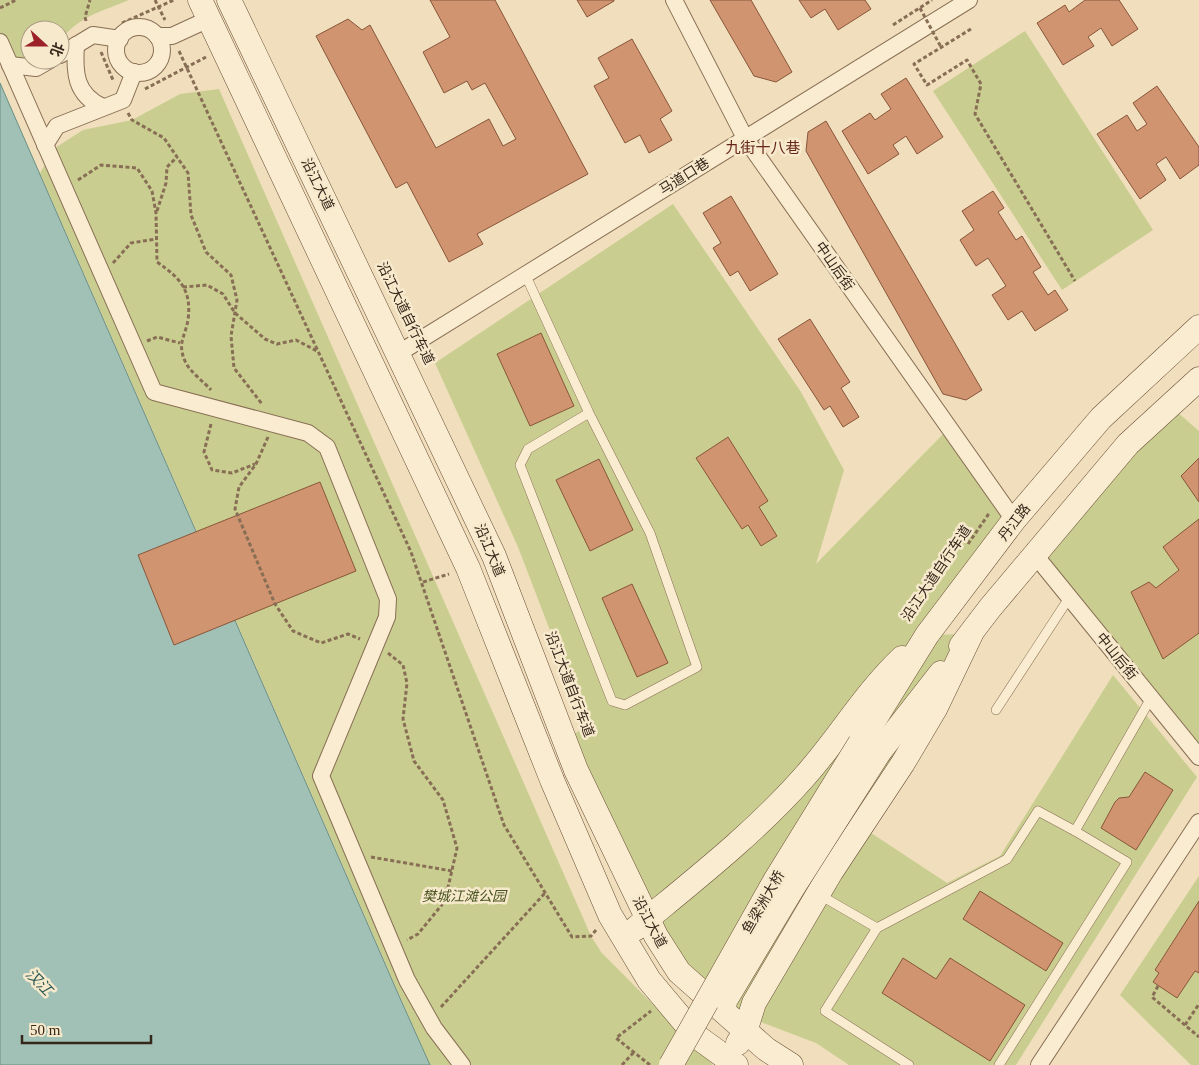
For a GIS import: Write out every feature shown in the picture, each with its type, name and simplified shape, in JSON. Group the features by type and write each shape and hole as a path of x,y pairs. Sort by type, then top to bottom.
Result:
{"main road":[{"name":"沿江大道","path":"230,0 494,556 576,770 647,919 680,972 766,1050 791,1065"},
{"name":"沿江大道","path":"205,10 468,568 552,780 610,915 649,980 665,1000 696,1036 732,1063"},
{"name":"丹江路","path":"870,747 927,635 1014,520 1101,418 1199,327"},
{"path":"870,747 971,634 1128,444 1199,379"},
{"path":"732,1063 745,1032 754,1003 818,894 903,763 935,709 971,634"},
{"path":"624,938 759,823 804,777 882,677 927,635"},
{"name":"鱼梁洲大桥","path":"671,1065 776,879 870,747"},
{"name":"鱼梁洲大桥","path":"687,1065 792,889 870,747"}],"street":[{"name":"中山后街","path":"674,0 745,138 1014,520"},
{"name":"马道口巷","path":"399,353 969,0"},
{"path":"163,39 145,28 137,28 124,33 117,46 119,60 123,66 134,72 144,72 157,64 161,58 163,39 205,10"},
{"path":"70,49 93,35 120,39"},
{"path":"0,42 154,392 308,433 327,447 388,599 387,617 321,776 407,980 434,1028 462,1065"},
{"path":"76,45 75,64 78,80 92,102 103,107"},
{"path":"10,65 20,66"},
{"path":"45,144 57,126 122,100 134,72"},
{"name":"中山后街","path":"1035,555 1199,757"},
{"path":"1039,1065 1199,822"}],"lane":[{"path":"525,274 589,413 650,533 697,667 625,705 612,701 520,466 528,449 589,413"},
{"path":"996,710 1069,598"},
{"path":"1075,831 1151,698"},
{"path":"909,1065 825,1011 877,928 1007,859 1038,811 1127,862 999,1065"},
{"path":"818,894 877,928"}],"path":[{"path":"0,8 16,0"},
{"path":"90,0 85,17 132,120 164,138 188,173 191,215 206,252 231,275 238,300 231,336 234,368 255,393 276,424"},
{"path":"156,0 159,7 163,39 186,67 411,552 423,582 504,825 572,937 591,936 610,915"},
{"path":"93,35 174,0"},
{"path":"893,25 932,0"},
{"path":"920,8 941,47"},
{"path":"970,29 914,64 927,85 967,60 981,84 975,114 1075,281"},
{"path":"122,100 223,48"},
{"path":"156,213 166,183 167,168 177,157"},
{"path":"65,190 101,165 137,168 152,190 156,213 157,262 176,276 187,295 188,320 180,343 185,363 214,393 217,409 204,452 212,470 232,473 256,464"},
{"path":"104,278 119,254 131,243 156,239"},
{"path":"183,286 207,285 223,294 235,313 265,339 277,344 296,340 318,351"},
{"path":"138,355 146,341 157,336 180,343"},
{"name":"沿江大道自行车道","path":"966,547 999,499"},
{"path":"423,582 468,568"},
{"path":"354,854 452,871"},
{"path":"435,1013 545,893"},
{"path":"1158,986 1152,997 1199,1037"},
{"path":"650,1065 616,1038 665,1000"},
{"path":"1185,1025 1199,1004"},
{"path":"622,1065 634,1052"}],"green space":[{"path":"0,0 129,0 91,16 70,30 70,20 20,20 20,59 0,58"},
{"path":"1025,31 1153,230 1062,290 933,91"},
{"name":"樊城江滩公园","path":"219,89 591,936 601,952 713,1065 430,1065 40,173 55,148 83,130 132,120 180,94"},
{"path":"673,204 801,392 844,470 816,564 949,428 1014,520 928,635 971,634 862,827 947,883 1000,856 1113,675 1197,777 1016,1065 849,1065 816,1043 750,1018 679,972 564,739 587,727 518,547 435,363"},
{"path":"1170,406 1199,431 1199,757 1035,555"},
{"path":"1199,876 1199,1065 1191,1065 1120,995"}],"water":[{"name":"汉江","path":"0,83 400,998 430,1065 0,1065"}],"building":[{"path":"430,0 495,0 588,174 477,234 483,244 449,262 407,182 396,188 316,36 348,19 362,30 370,25 436,148 489,119 503,146 516,139 485,83 472,90 467,81 444,93 423,52 450,37"},
{"path":"577,0 614,0 614,1 587,17"},
{"path":"710,0 751,0 792,72 776,82 754,76"},
{"path":"799,0 865,0 871,9 838,30 825,9 811,18"},
{"path":"1085,0 1119,0 1138,29 1112,46 1101,28 1088,37 1094,46 1063,65 1037,23 1065,5 1069,12"},
{"path":"632,39 672,111 660,119 672,140 649,153 640,135 625,143 594,86 609,78 598,58"},
{"path":"906,78 943,137 917,154 906,136 893,145 899,154 868,174 842,131 870,113 875,120 891,109 881,94"},
{"path":"1157,86 1199,147 1199,165 1180,179 1166,157 1156,164 1166,180 1140,199 1097,134 1127,115 1137,131 1147,124 1133,103"},
{"path":"826,121 982,390 966,400 943,394 806,151 808,132"},
{"path":"993,191 1004,208 998,212 1016,240 1022,236 1041,267 1033,272 1048,295 1055,290 1068,310 1035,331 1022,311 1008,320 992,295 1006,286 988,258 976,266 960,240 974,230 962,211"},
{"path":"731,196 778,274 750,291 738,271 730,276 713,248 721,243 703,213"},
{"path":"810,319 850,382 841,388 859,417 843,427 830,406 824,410 778,339"},
{"path":"541,333 574,406 530,426 497,354"},
{"path":"728,437 768,501 759,507 777,536 761,546 748,525 742,529 696,458"},
{"path":"1199,458 1199,502 1181,476"},
{"path":"599,459 633,530 590,551 556,480"},
{"path":"320,482 356,571 174,645 138,555"},
{"path":"1199,519 1199,633 1163,659 1131,592 1149,582 1156,588 1179,570 1163,547"},
{"path":"632,584 668,663 637,677 602,598"},
{"path":"1145,772 1173,790 1136,850 1101,828 1115,802 1119,798 1129,797"},
{"path":"980,891 1063,943 1046,971 963,919"},
{"path":"1199,901 1199,973 1195,971 1177,998 1153,982 1159,973 1155,970"},
{"path":"903,958 936,979 950,958 1025,1005 990,1061 882,993"}],"district":[{"name":"九街十八巷","path":"763,148"}]}
